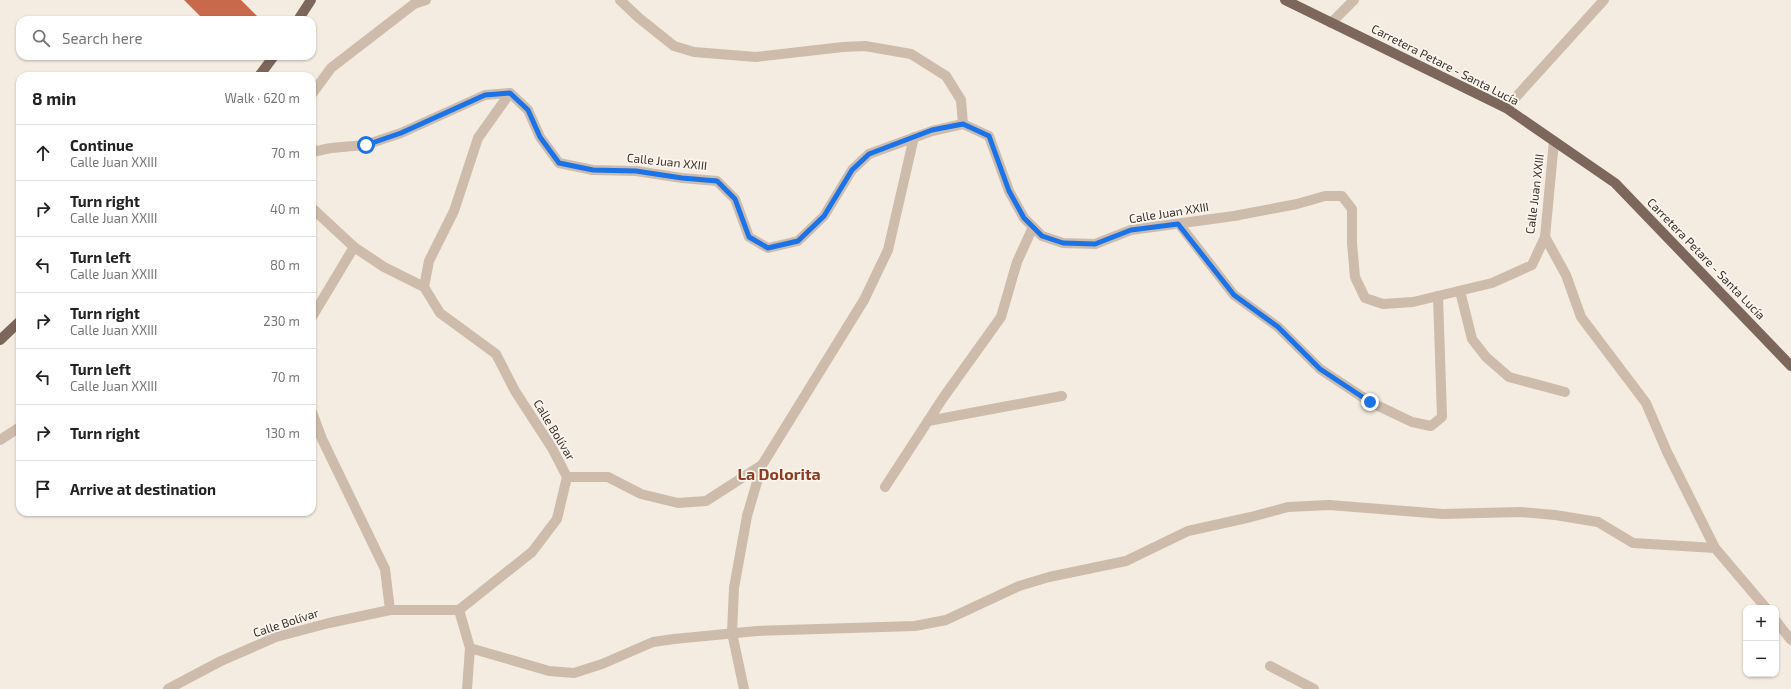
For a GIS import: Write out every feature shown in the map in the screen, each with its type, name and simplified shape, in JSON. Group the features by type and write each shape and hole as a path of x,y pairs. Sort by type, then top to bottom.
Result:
{"main road":[{"path":"301,16 311,0"},
{"name":"Carretera Petare - Santa Lucía","path":"1285,0 1506,108 1615,183 1791,366"},
{"path":"262,72 271,60"},
{"path":"0,340 16,325"}],"street":[{"path":"316,89 331,68 414,4 426,0"},
{"path":"620,0 639,18 674,46 694,52 756,57 843,47 865,46 911,54 946,76 960,100 963,124"},
{"path":"1331,23 1354,0"},
{"path":"1506,108 1604,0"},
{"path":"316,151 331,148 366,145 401,133 485,95 510,93"},
{"path":"316,212 354,247 384,267 424,287 429,261 454,210 478,138 510,93"},
{"name":"Calle Juan XXIII","path":"510,93 528,110 540,137 559,163 593,170 636,171 682,178 717,181 735,199 749,237 768,248 798,241 824,216 852,170 869,154 932,130 963,124 989,136 1009,191 1024,218 1042,236 1063,243 1095,244 1131,230 1258,211 1297,204 1325,196 1342,196 1352,209 1352,243 1355,277 1365,298 1383,304 1413,302 1492,283 1532,265 1545,237 1554,141"},
{"path":"744,689 732,633 734,588 746,516 762,465 864,300 888,250 914,137"},
{"path":"1178,224 1234,295 1278,327 1320,369 1370,402 1412,422 1432,426 1442,417 1438,296"},
{"path":"885,486 928,421 1001,317 1017,262 1033,227"},
{"path":"1545,237 1566,276 1581,317 1646,403 1667,452 1716,548 1764,605"},
{"path":"316,310 354,247"},
{"name":"Calle Bolívar","path":"168,689 221,661 276,637 329,623 390,610 459,610 532,552 557,518 567,477 552,448 515,391 496,354 440,313 424,287"},
{"path":"1460,291 1472,339 1486,357 1508,377 1565,392"},
{"path":"928,421 1062,396"},
{"path":"316,423 322,439 385,569 390,610"},
{"path":"0,440 16,430"},
{"path":"567,477 608,477 641,494 678,503 699,502 706,501 762,465"},
{"path":"470,648 549,671 574,673 602,664 653,642 765,630 915,626 946,620 1019,586 1049,577 1126,561 1188,531 1288,507 1329,505 1443,514 1520,512 1555,515 1598,522 1633,543 1716,548"},
{"path":"459,610 470,648 467,689"},
{"path":"1779,625 1791,640"},
{"path":"1270,666 1314,689"}],"building":[{"path":"184,0 241,0 257,16 200,16"}],"district":[{"name":"La Dolorita","path":"779,474"}],"route":[{"path":"366,145 401,133 485,95 510,93 528,110 540,137 559,163 593,170 636,171 682,178 717,181 735,199 749,237 768,248 798,241 824,216 852,170 869,154 932,130 963,124 989,136 1009,191 1024,218 1042,236 1063,243 1095,244 1131,230 1178,224 1234,295 1278,327 1320,369 1370,402"}]}
